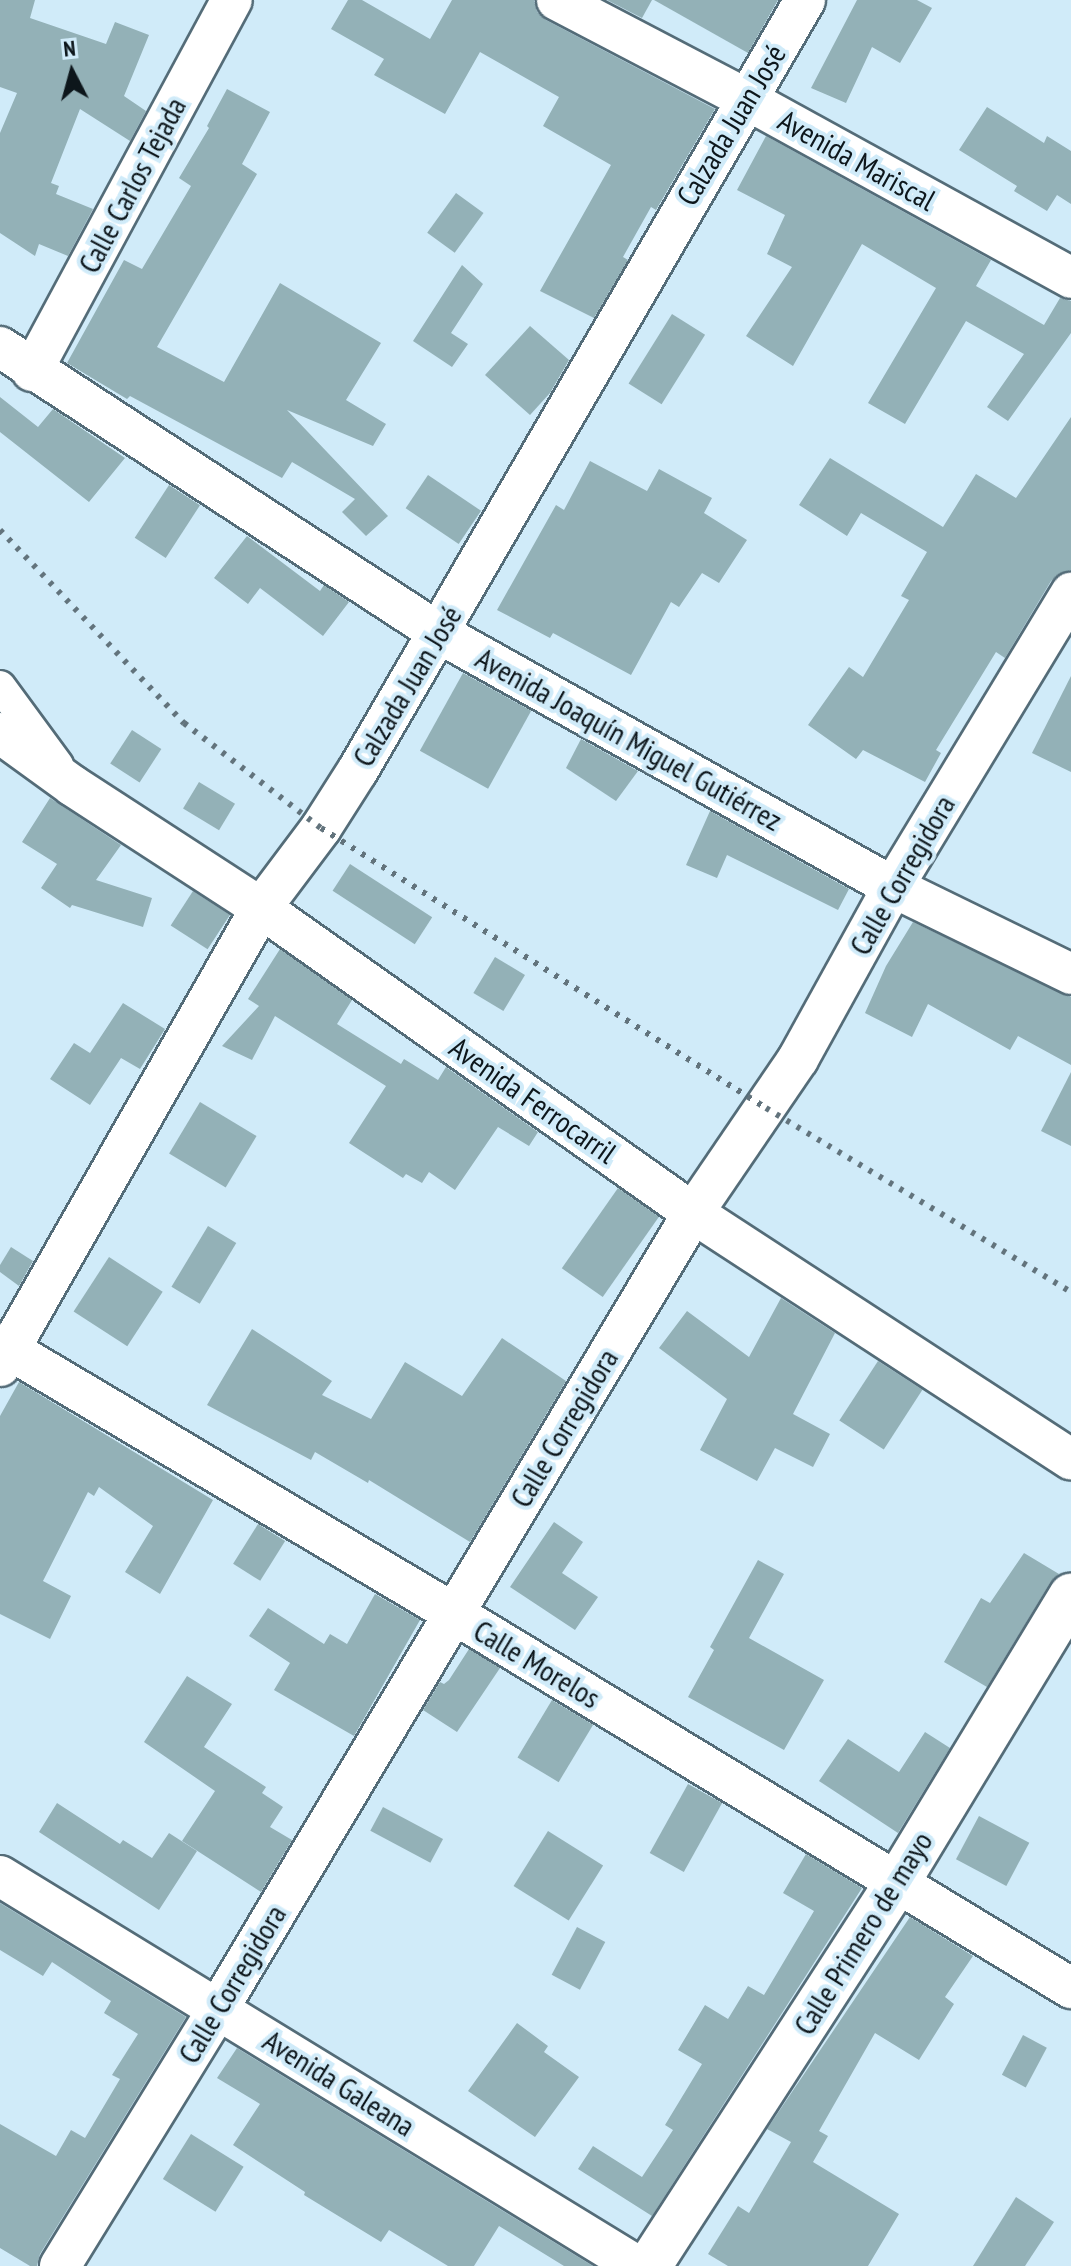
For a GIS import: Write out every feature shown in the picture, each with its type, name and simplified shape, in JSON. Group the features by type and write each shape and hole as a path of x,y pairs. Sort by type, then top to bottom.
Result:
{"street":[{"name":"Calle Carlos Tejada","path":"32,371 232,0"},
{"name":"Avenida Mariscal","path":"557,0 746,99 1071,278"},
{"name":"Calzada Juan José","path":"3,1353 261,908 321,828 439,633 805,0"},
{"name":"Avenida Joaquín Miguel Gutiérrez","path":"0,347 32,371 439,633 893,887 1071,974"},
{"name":"Calle Corregidora","path":"60,2266 218,2009 693,1213 798,1059 893,887 1071,593"},
{"path":"0,686 73,786"},
{"name":"Avenida Ferrocarril","path":"0,733 73,786 261,908 693,1213 1071,1459"},
{"name":"Calle Morelos","path":"3,1353 453,1613 1071,1988"},
{"name":"Calle Primero de mayo","path":"649,2266 897,1883 1071,1596"},
{"name":"Avenida Galeana","path":"0,1876 637,2266"}],"building":[{"path":"0,0 35,0 30,18 106,44 115,22 149,35 124,96 146,111 130,141 80,109 51,183 59,186 56,194 93,209 68,256 39,244 35,256 0,233 0,133 17,93 0,87"},
{"path":"348,0 362,0 430,39 452,0 534,0 537,12 546,20 715,109 656,210 651,207 623,257 628,260 594,318 540,291 611,165 543,126 559,97 480,52 445,114 374,75 384,59 331,29"},
{"path":"607,0 652,0 642,18"},
{"path":"654,0 778,0 748,53"},
{"path":"857,0 917,0 932,8 900,63 872,47 846,103 811,88"},
{"path":"227,89 270,112 242,164 257,174 157,347 224,382 280,283 381,343 346,400 386,424 373,446 287,410 388,516 366,536 342,512 355,499 292,462 282,478 130,396 127,399 67,363 124,260 142,269 191,186 179,178 209,128 207,126"},
{"path":"987,107 1044,143 1047,136 1071,151 1071,204 1057,195 1047,211 1014,191 1017,186 959,150"},
{"path":"766,136 991,260 976,286 1044,325 1060,298 1071,301 1071,333 1008,421 987,407 1024,354 966,321 905,424 868,403 936,288 862,244 793,366 746,336 792,267 767,254 785,215 737,190"},
{"path":"456,193 484,213 455,253 427,233"},
{"path":"462,265 483,284 451,333 468,344 452,367 413,341"},
{"path":"672,314 705,335 662,404 629,384"},
{"path":"530,326 569,360 550,393 530,415 485,375"},
{"path":"0,397 38,427 53,409 125,458 89,502 0,432"},
{"path":"1071,417 1071,570 1051,581 1005,658 996,652 936,750 941,753 925,782 863,750 856,759 808,725 849,667 863,677 909,600 901,596 927,552 861,513 847,536 799,505 830,458 943,527 976,474 1016,498"},
{"path":"590,461 647,491 659,469 712,498 704,513 747,540 719,583 702,573 679,607 671,602 631,675 553,633 550,638 497,610 556,505 564,510"},
{"path":"428,475 481,511 459,544 406,508"},
{"path":"169,485 200,505 166,558 135,538"},
{"path":"247,536 320,591 324,585 349,602 323,636 260,588 248,604 214,578"},
{"path":"463,673 531,711 488,789 420,751"},
{"path":"1071,676 1071,772 1032,753"},
{"path":"132,730 161,749 140,783 110,764"},
{"path":"581,739 638,771 616,801 566,768"},
{"path":"199,782 235,804 219,830 183,809"},
{"path":"50,798 121,845 96,880 152,898 143,927 72,905 70,908 41,888 57,864 22,842"},
{"path":"710,811 849,889 838,910 727,855 717,878 686,865"},
{"path":"350,864 432,917 415,944 333,891"},
{"path":"193,891 230,915 208,949 171,925"},
{"path":"913,922 1071,997 1071,1065 1018,1036 1010,1050 928,1004 912,1037 865,1013 886,966"},
{"path":"280,949 352,1000 337,1024 401,1064 404,1059 438,1080 446,1067 538,1132 529,1146 498,1127 455,1190 429,1172 422,1183 406,1174 403,1178 349,1143 386,1086 275,1016 252,1060 222,1046 259,1006 248,999"},
{"path":"495,957 525,975 503,1011 473,993"},
{"path":"123,1003 165,1029 140,1069 121,1058 90,1105 50,1079 74,1043 90,1053"},
{"path":"1071,1072 1071,1146 1041,1131"},
{"path":"200,1102 257,1136 226,1187 169,1153"},
{"path":"618,1188 659,1217 603,1297 562,1268"},
{"path":"208,1226 236,1243 200,1304 171,1287"},
{"path":"11,1247 33,1261 19,1286 0,1272 0,1265"},
{"path":"109,1257 163,1292 127,1346 74,1312"},
{"path":"781,1298 835,1333 793,1414 830,1434 813,1467 775,1448 757,1481 700,1450 727,1399 659,1348 687,1311 749,1357"},
{"path":"252,1329 332,1381 322,1395 371,1419 405,1362 462,1396 502,1338 566,1381 470,1542 369,1480 368,1483 315,1452 311,1460 207,1405"},
{"path":"878,1361 922,1390 884,1449 839,1421"},
{"path":"19,1382 213,1500 160,1594 125,1572 153,1526 99,1487 94,1496 88,1492 43,1581 71,1596 50,1639 0,1614 0,1416"},
{"path":"554,1522 583,1542 562,1573 598,1597 575,1630 510,1587"},
{"path":"258,1524 285,1541 260,1581 233,1564"},
{"path":"1024,1553 1059,1574 1050,1583 987,1687 944,1662 981,1598 990,1603"},
{"path":"758,1560 784,1574 749,1638 824,1680 784,1750 688,1697 714,1650 710,1647"},
{"path":"375,1594 420,1620 354,1736 274,1690 290,1663 249,1636 268,1608 324,1644 330,1634 347,1644"},
{"path":"469,1649 500,1668 457,1732 423,1710 440,1682 444,1684 449,1680"},
{"path":"187,1676 232,1704 204,1747 266,1787 262,1793 283,1807 270,1827 292,1840 261,1892 182,1841 215,1791 144,1742"},
{"path":"552,1700 593,1725 559,1782 517,1757"},
{"path":"925,1732 950,1748 898,1833 819,1781 848,1739 899,1772"},
{"path":"688,1784 722,1803 684,1872 650,1853"},
{"path":"57,1803 120,1844 123,1840 152,1858 169,1833 197,1851 159,1910 39,1832"},
{"path":"383,1807 443,1839 430,1863 370,1831"},
{"path":"979,1816 1029,1843 1006,1886 956,1859"},
{"path":"548,1831 603,1865 569,1921 514,1886"},
{"path":"806,1854 862,1888 652,2216 578,2169 593,2146 642,2177 673,2130 665,2125 702,2064 678,2050 705,2005 728,2019 748,1986 764,1995 814,1911 783,1893"},
{"path":"0,1903 186,2017 40,2254 37,2266 30,2266 0,2248 0,2124 56,2156 71,2130 85,2138 120,2079 112,2075 138,2034 104,2013 111,2001 52,1962 43,1976 0,1950"},
{"path":"910,1917 973,1956 945,1997 954,2004 919,2060 875,2033 819,2131 828,2136 813,2162 899,2214 868,2266 728,2266 708,2254 738,2206 749,2213 791,2142 767,2129"},
{"path":"577,1927 605,1942 580,1990 552,1975"},
{"path":"517,2023 548,2046 544,2052 579,2077 535,2137 468,2091"},
{"path":"1023,2035 1047,2048 1026,2087 1002,2075"},
{"path":"237,2048 593,2266 564,2266 499,2226 474,2266 448,2266 389,2230 381,2242 304,2195 305,2192 233,2145 260,2104 217,2078"},
{"path":"191,2134 244,2167 215,2212 163,2179"},
{"path":"1016,2197 1054,2222 1025,2266 973,2266"}],"railway":[{"path":"0,530 184,723 321,828 766,1108 1071,1292"}]}
